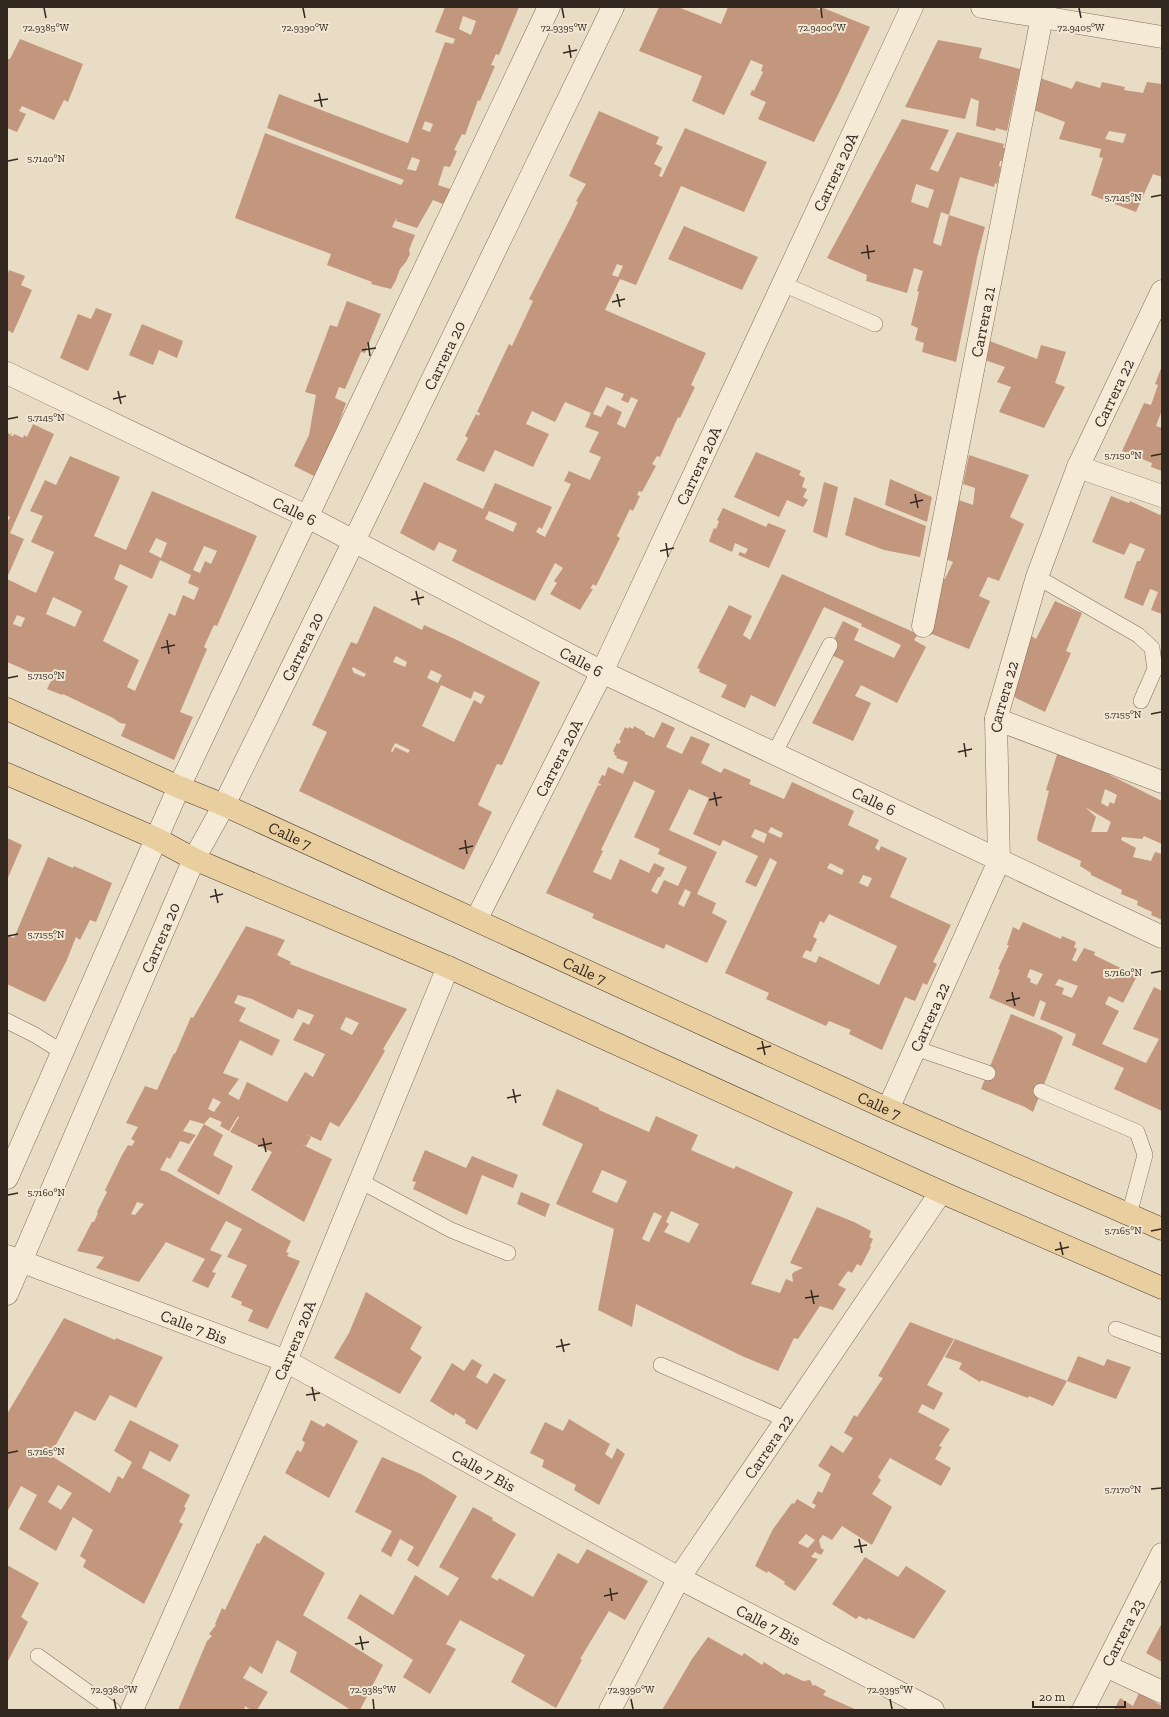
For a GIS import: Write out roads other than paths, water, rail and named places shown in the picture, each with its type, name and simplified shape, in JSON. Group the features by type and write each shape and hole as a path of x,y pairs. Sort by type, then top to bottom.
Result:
{"main road":[{"name":"Calle 7","path":"7,709 179,787 224,805 888,1109 1162,1229"},
{"path":"7,774 155,838 194,859 448,968 941,1192 1162,1288"}],"street":[{"path":"7,1178 155,838 549,7"},
{"name":"Carrera 20","path":"7,1294 14,1259 194,859 224,805 354,541 613,7"},
{"name":"Carrera 20A","path":"476,920 602,672 912,7"},
{"path":"982,7 1042,17 1090,16 1162,38"},
{"name":"Carrera 21","path":"923,626 1042,17"},
{"name":"Carrera 22","path":"888,1109 999,861 996,719 1037,576 1078,467 1162,291"},
{"name":"Calle 6","path":"7,373 308,517 602,672 1162,937"},
{"path":"1078,467 1162,496"},
{"path":"996,719 1162,782"},
{"name":"Carrera 20A","path":"132,1710 286,1361 448,968"},
{"name":"Carrera 22","path":"610,1710 679,1578 941,1192"},
{"name":"Calle 7 Bis","path":"14,1259 286,1361 679,1578 933,1710"},
{"name":"Carrera 23","path":"1083,1710 1162,1554"},
{"path":"1106,1666 1162,1692"}],"lane":[{"path":"783,284 875,324"},
{"path":"1037,576 1138,635 1152,648 1155,669 1141,701"},
{"path":"774,754 830,645"},
{"path":"7,1021 35,1035 62,1052"},
{"path":"915,1048 988,1073"},
{"path":"1042,1091 1137,1132 1145,1155 1129,1215"},
{"path":"360,1181 451,1230 508,1253"},
{"path":"1116,1329 1162,1346"},
{"path":"661,1365 787,1420"},
{"path":"38,1656 113,1710"}]}
